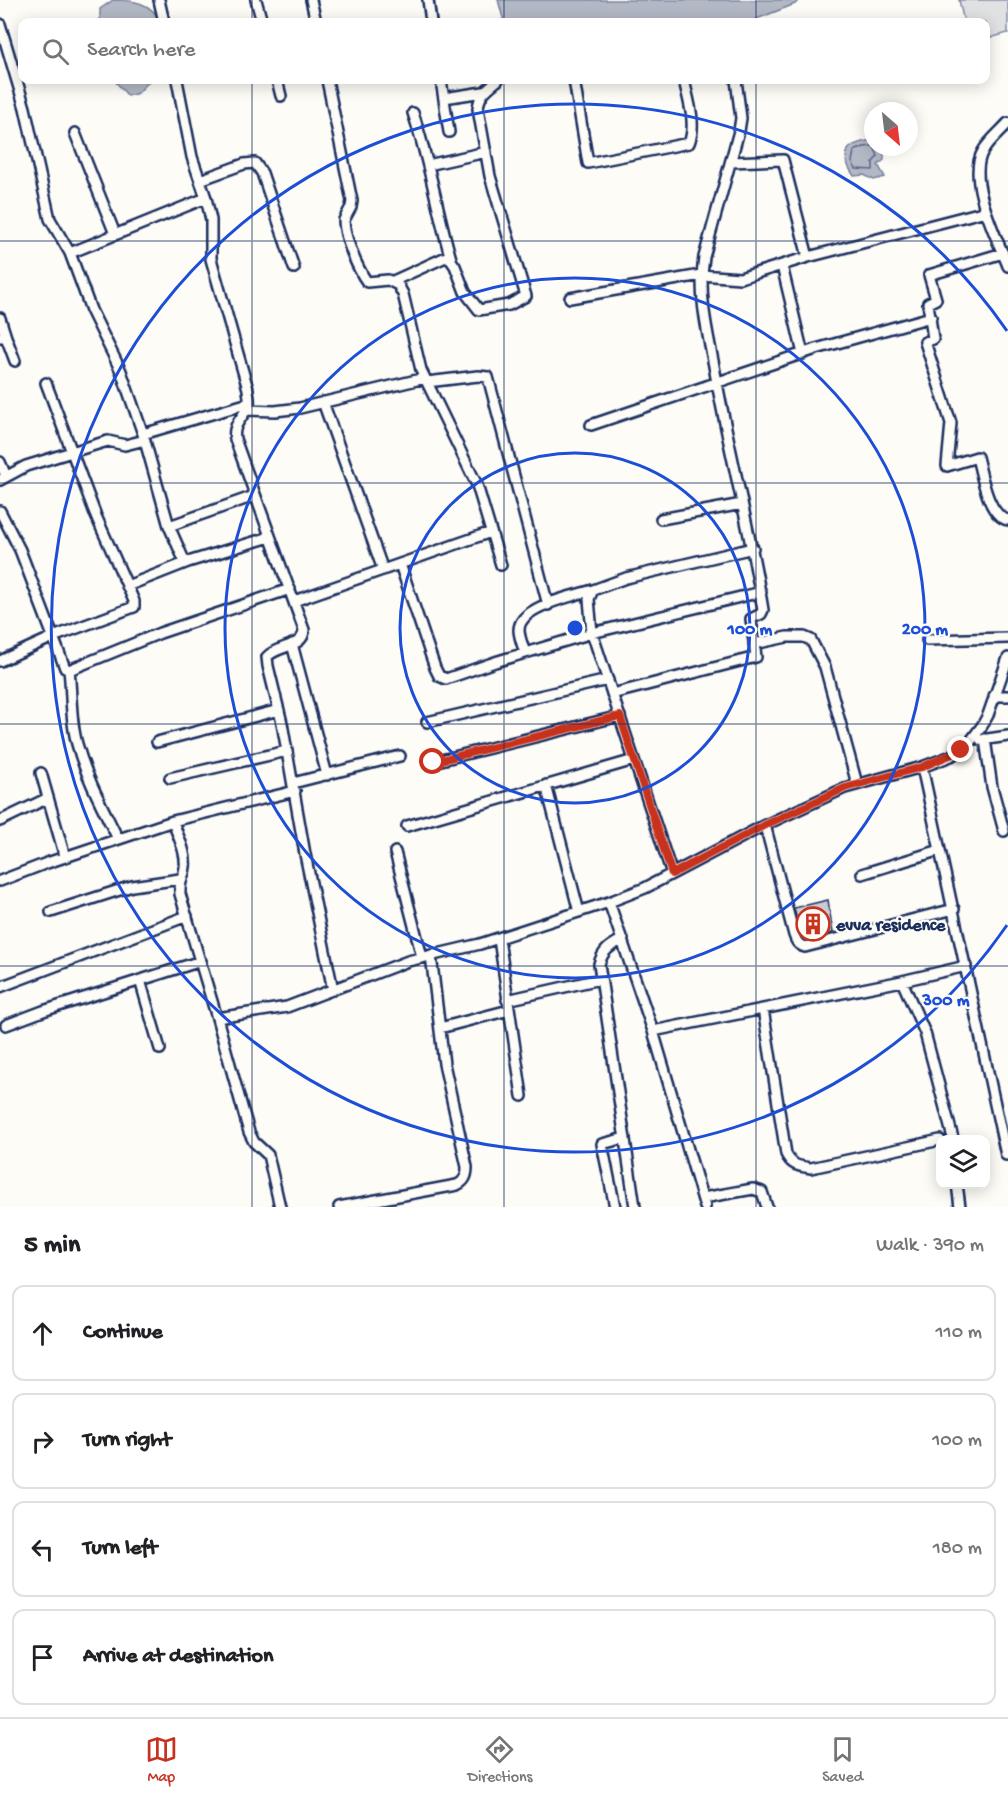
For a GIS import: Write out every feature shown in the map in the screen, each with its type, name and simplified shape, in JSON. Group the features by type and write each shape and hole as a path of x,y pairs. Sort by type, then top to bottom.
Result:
{"street":[{"path":"159,0 163,18"},
{"path":"256,0 261,18"},
{"path":"311,0 315,18"},
{"path":"428,0 430,18"},
{"path":"0,24 25,108 50,219 70,253 91,310 121,371 144,437 169,526 184,560 188,562"},
{"path":"178,84 192,157 211,220 211,259 248,389 247,406 234,432 254,496 304,630 301,641 272,651 267,657 333,990"},
{"path":"278,84 281,96"},
{"path":"328,84 352,201 344,220 347,237 362,275 367,282 393,281 448,256 451,259"},
{"path":"442,84 449,132"},
{"path":"413,113 425,147 437,209 451,259 465,292 479,310 509,305 526,296 490,176 478,109 483,92 493,84"},
{"path":"575,84 588,163 689,143 693,134 693,125 685,84"},
{"path":"612,694 753,659 756,654 751,619 763,612 761,592 717,382 702,301 701,275 741,118 737,84"},
{"path":"444,98 483,92"},
{"path":"1008,123 983,151 978,163 977,174 986,211 1008,266"},
{"path":"75,133 115,234"},
{"path":"428,165 486,152"},
{"path":"731,162 783,160 808,257"},
{"path":"200,180 243,164 255,163 262,173 294,268"},
{"path":"70,253 206,198"},
{"path":"570,298 701,275 740,278 808,257 986,211"},
{"path":"1003,253 929,275 936,299 928,303 933,339 925,342 951,423 947,466 977,457 993,512 1002,519 1008,520"},
{"path":"782,266 803,354"},
{"path":"393,281 399,285 403,294 426,380 477,485 501,565"},
{"path":"0,318 3,337 15,361"},
{"path":"591,425 803,354 931,318"},
{"path":"0,462 3,478 26,466 108,441 125,445 144,437 247,406 289,410 426,380 488,377 548,605"},
{"path":"0,661 53,637 134,607 134,601 96,516 46,383"},
{"path":"323,402 384,570"},
{"path":"169,526 254,496"},
{"path":"661,519 742,504"},
{"path":"0,511 20,550 65,669 69,670"},
{"path":"294,601 491,532"},
{"path":"127,586 188,562 270,537"},
{"path":"525,652 519,631 520,623 528,613 626,578 753,548"},
{"path":"400,564 439,676 446,678 592,633 761,592"},
{"path":"69,670 160,633 290,589"},
{"path":"593,590 589,599 592,633 672,874"},
{"path":"754,644 787,637 804,637 811,640 825,667 857,784"},
{"path":"927,640 1008,638"},
{"path":"292,644 327,775"},
{"path":"217,1018 287,1007 427,956 499,939 609,902 645,888 765,825 857,784 922,767 951,756 977,734 988,715 1008,658"},
{"path":"69,670 72,720 77,745 92,785 118,839"},
{"path":"426,722 608,680"},
{"path":"994,696 1008,696"},
{"path":"157,742 279,710"},
{"path":"433,762 620,716"},
{"path":"970,742 1008,736"},
{"path":"985,740 992,788 1004,831"},
{"path":"170,778 287,751"},
{"path":"0,881 173,821 294,787 327,775 400,756"},
{"path":"407,826 634,760"},
{"path":"922,767 1006,1155"},
{"path":"40,773 65,857"},
{"path":"546,785 579,912"},
{"path":"0,821 48,798"},
{"path":"173,821 186,863 185,871 180,879 180,894 249,1132 254,1142 268,1155 280,1207"},
{"path":"765,825 796,942 801,946 805,947 954,909"},
{"path":"862,874 940,850"},
{"path":"339,1207 457,1185 463,1183 467,1176 467,1167 444,1064 427,956 395,852"},
{"path":"51,912 132,886 180,879"},
{"path":"609,902 653,1031 704,1202 753,1189 762,1192 767,1207"},
{"path":"0,987 187,916"},
{"path":"499,939 522,1096"},
{"path":"623,939 607,948 601,955 599,964 636,1207"},
{"path":"6,1024 201,961"},
{"path":"653,1031 966,966"},
{"path":"440,1028 508,1005 600,979"},
{"path":"140,980 160,1049"},
{"path":"902,981 925,1033 947,1135"},
{"path":"764,1009 786,1154 790,1163 811,1168 936,1142"},
{"path":"615,1207 602,1144 625,1138"},
{"path":"958,1189 960,1207"}],"shaded area":[{"path":"959,0 1008,0 1008,33 990,38 990,18 963,18"}],"water":[{"path":"113,0 141,3 152,10 158,18 100,18 100,9"},
{"path":"498,0 799,0 795,4 759,18 503,18"},
{"path":"118,84 146,84 138,93 128,96"},
{"path":"864,141 864,156 884,156 884,160 878,165 885,177 874,180 864,175 854,176 849,168 846,155 851,147"}],"building":[{"name":"evva residence","path":"828,900 833,933 804,939 800,933 794,908"}],"place":[{"name":"evva residence","path":"813,924"}],"route":[{"path":"433,762 620,716 672,874 765,825 845,788 922,767 961,750"}]}
